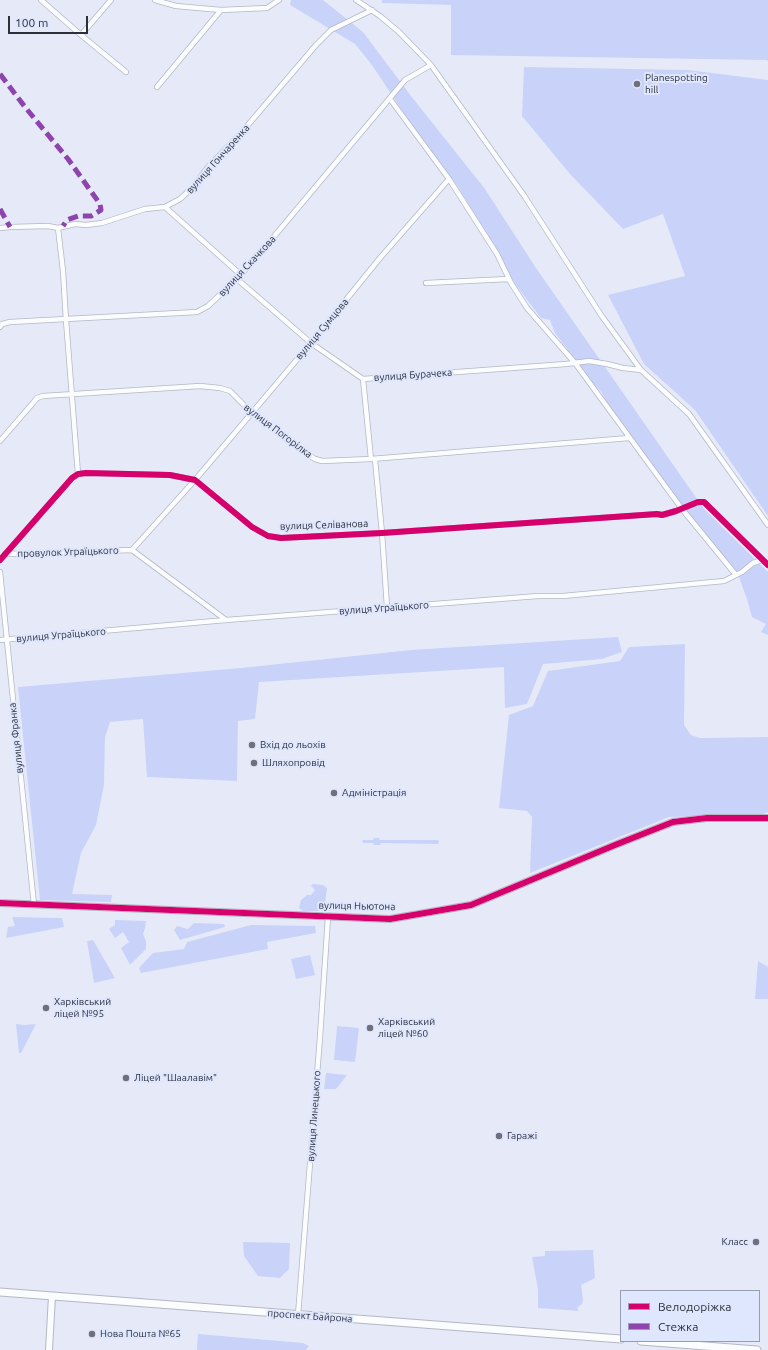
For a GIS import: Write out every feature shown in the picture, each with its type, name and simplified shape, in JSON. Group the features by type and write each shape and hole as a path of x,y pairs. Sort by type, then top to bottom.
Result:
{"main road":[{"name":"проспект Байрона","path":"0,1292 620,1339"},
{"path":"655,1342 757,1350"}],"street":[{"path":"41,0 126,72"},
{"path":"81,35 111,0"},
{"path":"155,0 176,6 221,10 267,8 279,0"},
{"path":"356,0 372,10 399,32 430,65 525,197 601,315 641,370 690,414 768,524"},
{"path":"157,87 221,10"},
{"name":"вулиця Гончаренка","path":"0,228 58,228 75,224 86,225 102,223 145,209 165,207 180,199 192,188 208,167 242,132 331,30 372,10"},
{"name":"вулиця Скачкова","path":"0,327 2,324 10,322 197,312 212,303 239,277 302,205 405,80 430,65"},
{"path":"390,99 449,179 497,254 508,279 527,308 575,363 682,509 736,575"},
{"name":"вулиця Сумцова","path":"195,480 251,412 311,343 380,258 449,179"},
{"name":"вулиця Бурачека","path":"165,207 311,343 363,379 589,361 641,370"},
{"path":"0,560 72,478 78,474 63,272 58,228"},
{"path":"426,283 508,279"},
{"path":"363,379 382,533 387,608"},
{"name":"вулиця Погорілка","path":"0,441 38,398 43,396 72,393 210,386 230,392 251,412 296,447 315,460 322,461 373,459 629,438"},
{"name":"вулиця Селіванова","path":"78,474 170,475 195,480 252,527 268,536 281,538 382,533 656,514 662,515 698,502 704,502 762,560"},
{"name":"провулок Уграїцького","path":"132,550 195,480"},
{"name":"провулок Уграїцького","path":"5,554 132,550 226,620"},
{"path":"762,560 768,565"},
{"name":"вулиця Уграїцького","path":"0,640 226,620 618,591 724,581 736,575 753,563 762,560"},
{"name":"вулиця Франка","path":"0,572 34,905"},
{"name":"вулиця Ньютона","path":"0,903 390,919 471,905 673,822 707,818 768,818"},
{"name":"вулиця Линецького","path":"298,1315 328,917"},
{"path":"49,1350 52,1296"}],"shaded area":[{"path":"291,0 323,0 363,32 411,96 485,189 536,268 704,509 768,572 768,635 761,632 766,624 752,617 739,577 705,537 606,402 602,393 555,333 550,320 541,318 515,284 497,250 458,187 413,127 372,65 355,44 290,5"},
{"path":"382,0 768,0 768,61 451,55 451,5 382,3"},
{"path":"524,67 688,70 768,80 768,516 695,410 644,364 608,295 685,276 663,214 623,229 570,174 522,116"},
{"path":"618,637 622,652 602,659 543,664 527,704 505,708 504,667 259,682 255,719 238,721 237,781 147,777 143,719 110,722 105,737 104,785 96,825 81,853 72,894 112,895 111,902 40,900 18,687 241,668 411,650"},
{"path":"685,644 684,725 691,735 700,738 768,737 768,812 763,814 669,817 530,873 532,817 527,811 499,808 509,715 533,706 548,671 620,661 629,647"},
{"path":"374,838 379,838 380,840 438,840 439,842 438,844 381,843 380,845 374,845 373,843 363,843 362,841 373,840"},
{"path":"313,884 323,885 327,888 324,911 303,911 299,908 301,900 307,895 311,895 315,890 311,886"},
{"path":"12,917 62,918 64,927 6,938 8,927 15,926"},
{"path":"115,920 146,921 143,934 146,941 146,949 130,965 121,948 129,942 123,932 115,938 109,929 115,925"},
{"path":"194,923 224,924 225,927 180,940 174,930 177,926 188,929"},
{"path":"251,925 315,926 316,933 267,942 268,949 141,973 139,968 153,953 184,949 187,942"},
{"path":"93,940 115,978 94,983 87,941"},
{"path":"310,955 315,975 296,979 291,959"},
{"path":"758,961 768,967 768,999 755,999"},
{"path":"16,1024 36,1024 21,1053 19,1053"},
{"path":"337,1026 359,1028 355,1062 334,1060"},
{"path":"326,1073 347,1075 336,1089 324,1089"},
{"path":"243,1242 290,1243 289,1269 280,1278 258,1276 244,1256"},
{"path":"593,1250 595,1278 581,1285 583,1300 582,1304 577,1308 579,1311 538,1308 538,1289 532,1257 545,1256 545,1251"},
{"path":"198,1334 303,1343 309,1346 306,1350 197,1350"}],"marked path":[{"path":"0,74 68,159 100,204 101,210 91,216 78,216 67,220 63,226"},
{"path":"0,209 10,227"}],"cycle path":[{"path":"0,560 72,478 78,474 86,473 170,475 195,480 252,527 268,536 281,538 382,533 657,514 662,515 698,502 704,502 768,565"},
{"path":"0,903 390,919 471,905 673,822 707,818 768,818"}],"place":[{"name":"Planespotting hill","path":"637,84"},
{"name":"Вхід до льохів","path":"252,745"},
{"name":"Шляхопровід","path":"254,763"},
{"name":"Адміністрація","path":"334,793"},
{"name":"Харківський ліцей №95","path":"46,1008"},
{"name":"Харківський ліцей №60","path":"370,1028"},
{"name":"Ліцей \"Шаалавім\"","path":"126,1078"},
{"name":"Гаражі","path":"499,1136"},
{"name":"Класс","path":"756,1242"},
{"name":"Нова Пошта №65","path":"92,1334"}]}
